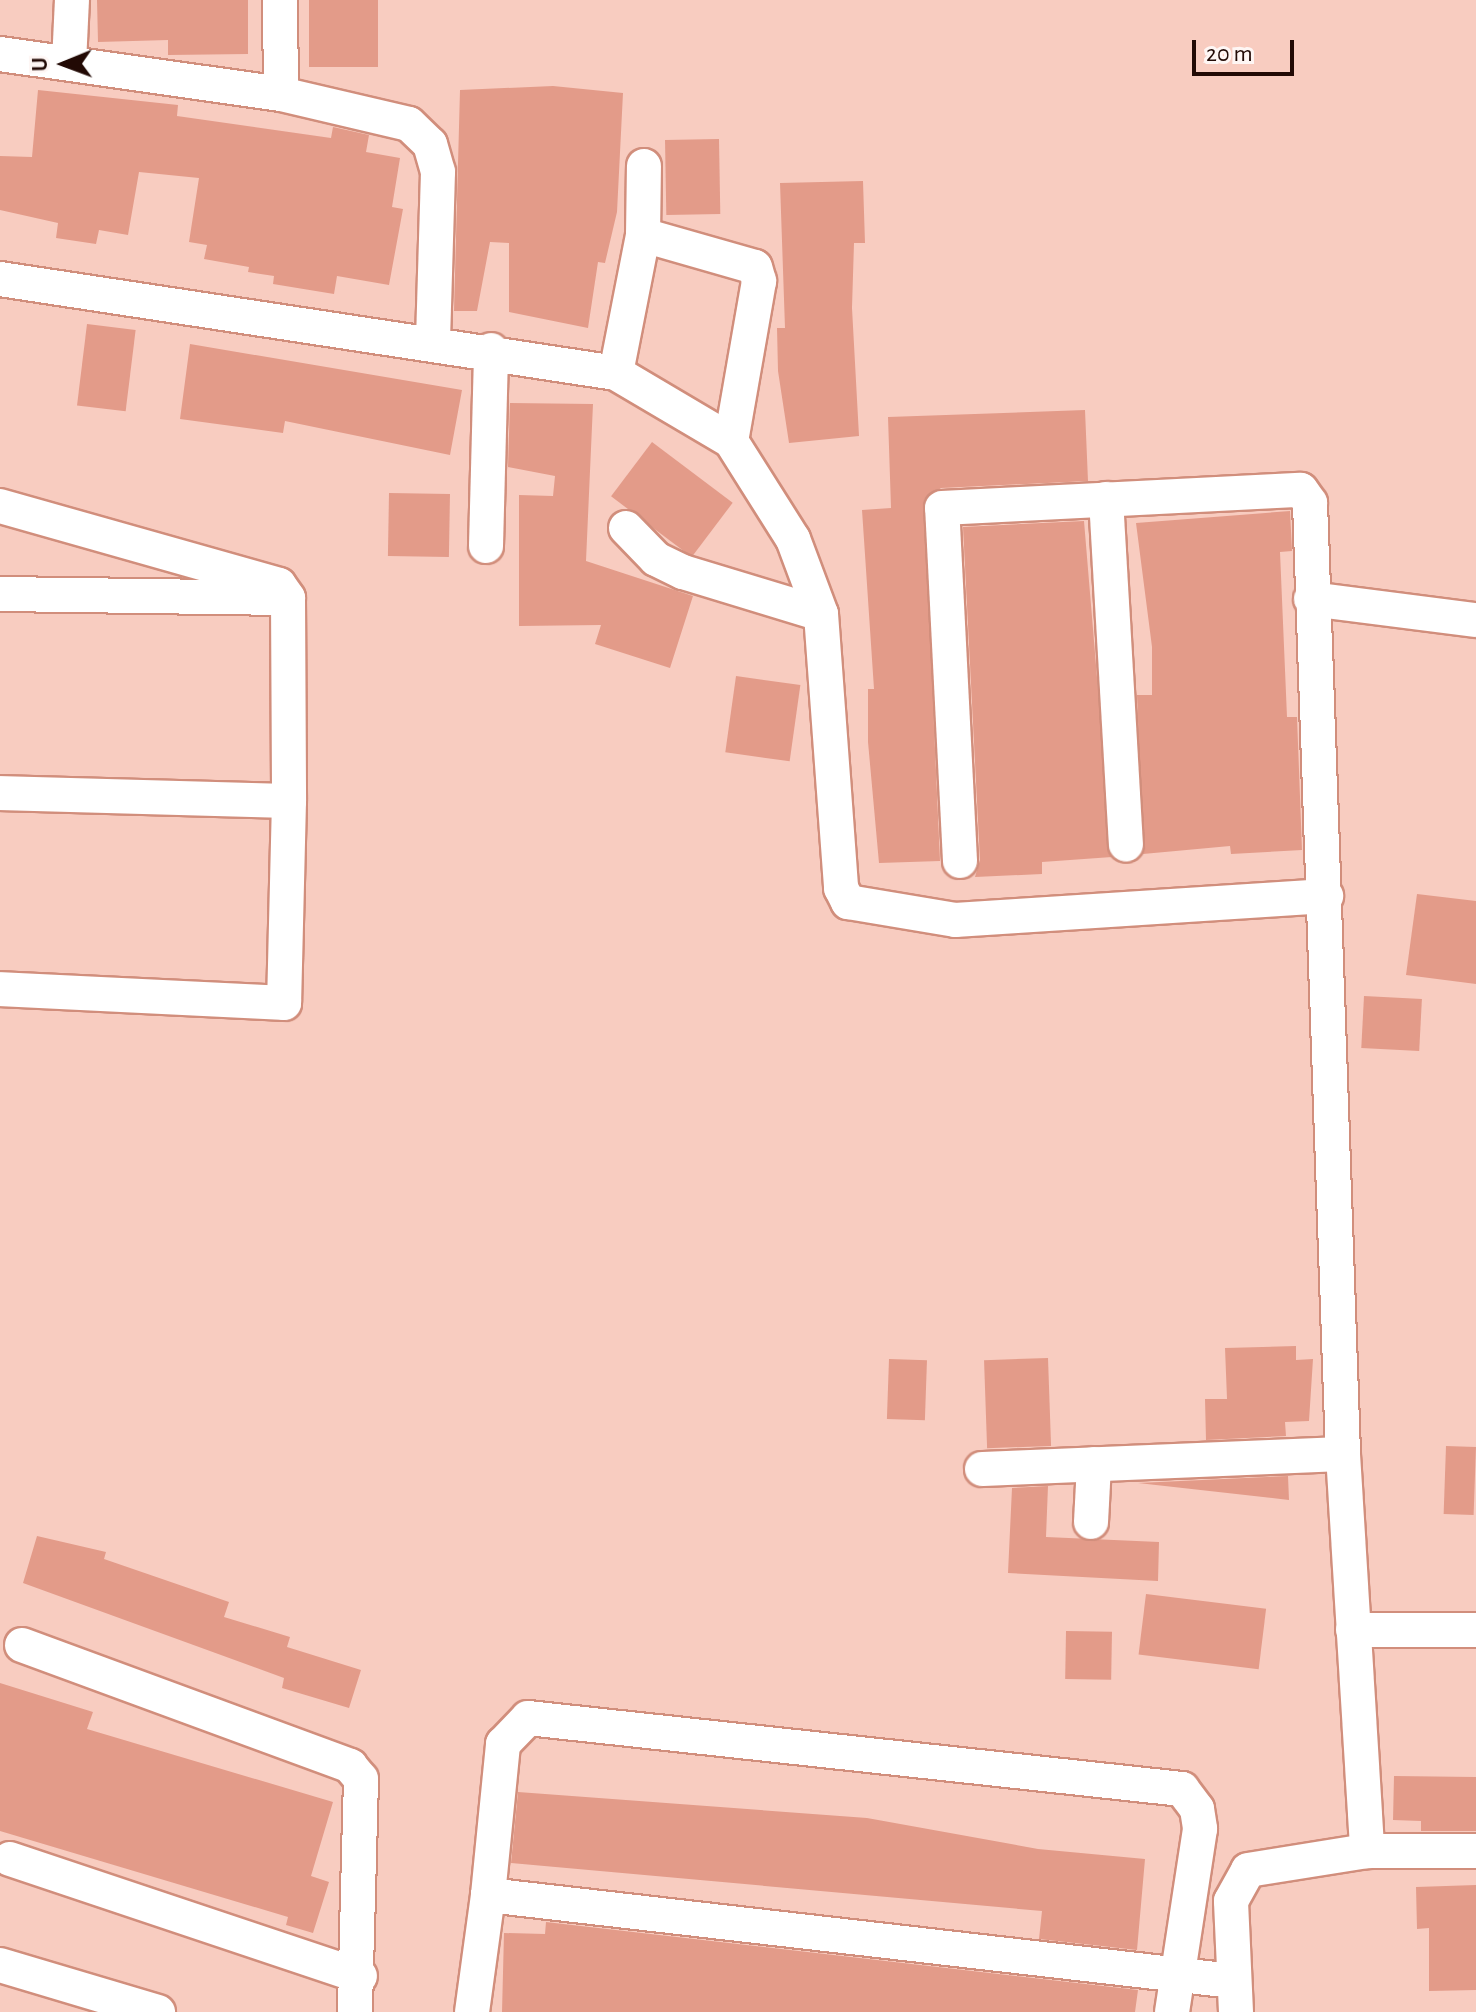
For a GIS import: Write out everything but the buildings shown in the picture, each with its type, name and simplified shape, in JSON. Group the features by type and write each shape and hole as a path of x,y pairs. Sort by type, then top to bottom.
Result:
{"street":[{"path":"69,63 72,0"},
{"path":"280,0 281,94"},
{"path":"0,54 281,94 409,124 430,144 438,172 433,341"},
{"path":"616,373 643,235 644,166"},
{"path":"643,235 755,267 759,281 731,441"},
{"path":"0,279 433,341 616,373 731,441 793,539 821,614 841,888 848,902 955,920 1326,896"},
{"path":"486,546 491,350"},
{"path":"960,861 941,511 958,504 1301,490 1310,503 1343,1454 1367,1851"},
{"path":"1106,499 1126,844"},
{"path":"0,506 279,585 288,598 289,801 284,1003 0,989"},
{"path":"626,528 656,559 683,572 821,614"},
{"path":"0,594 288,598"},
{"path":"1311,599 1476,620"},
{"path":"0,793 289,801"},
{"path":"982,1469 1343,1454"},
{"path":"1091,1522 1094,1464"},
{"path":"1353,1630 1476,1630"},
{"path":"22,1645 350,1766 361,1779 360,1976 355,2012"},
{"path":"472,2012 488,1895 503,1744 528,1718 1182,1789 1197,1809 1200,1829 1172,2012"},
{"path":"488,1895 1176,1975 1234,1996 1231,1901 1248,1870 1367,1851 1476,1851"},
{"path":"10,1859 360,1976"},
{"path":"0,1965 158,2012"}]}
